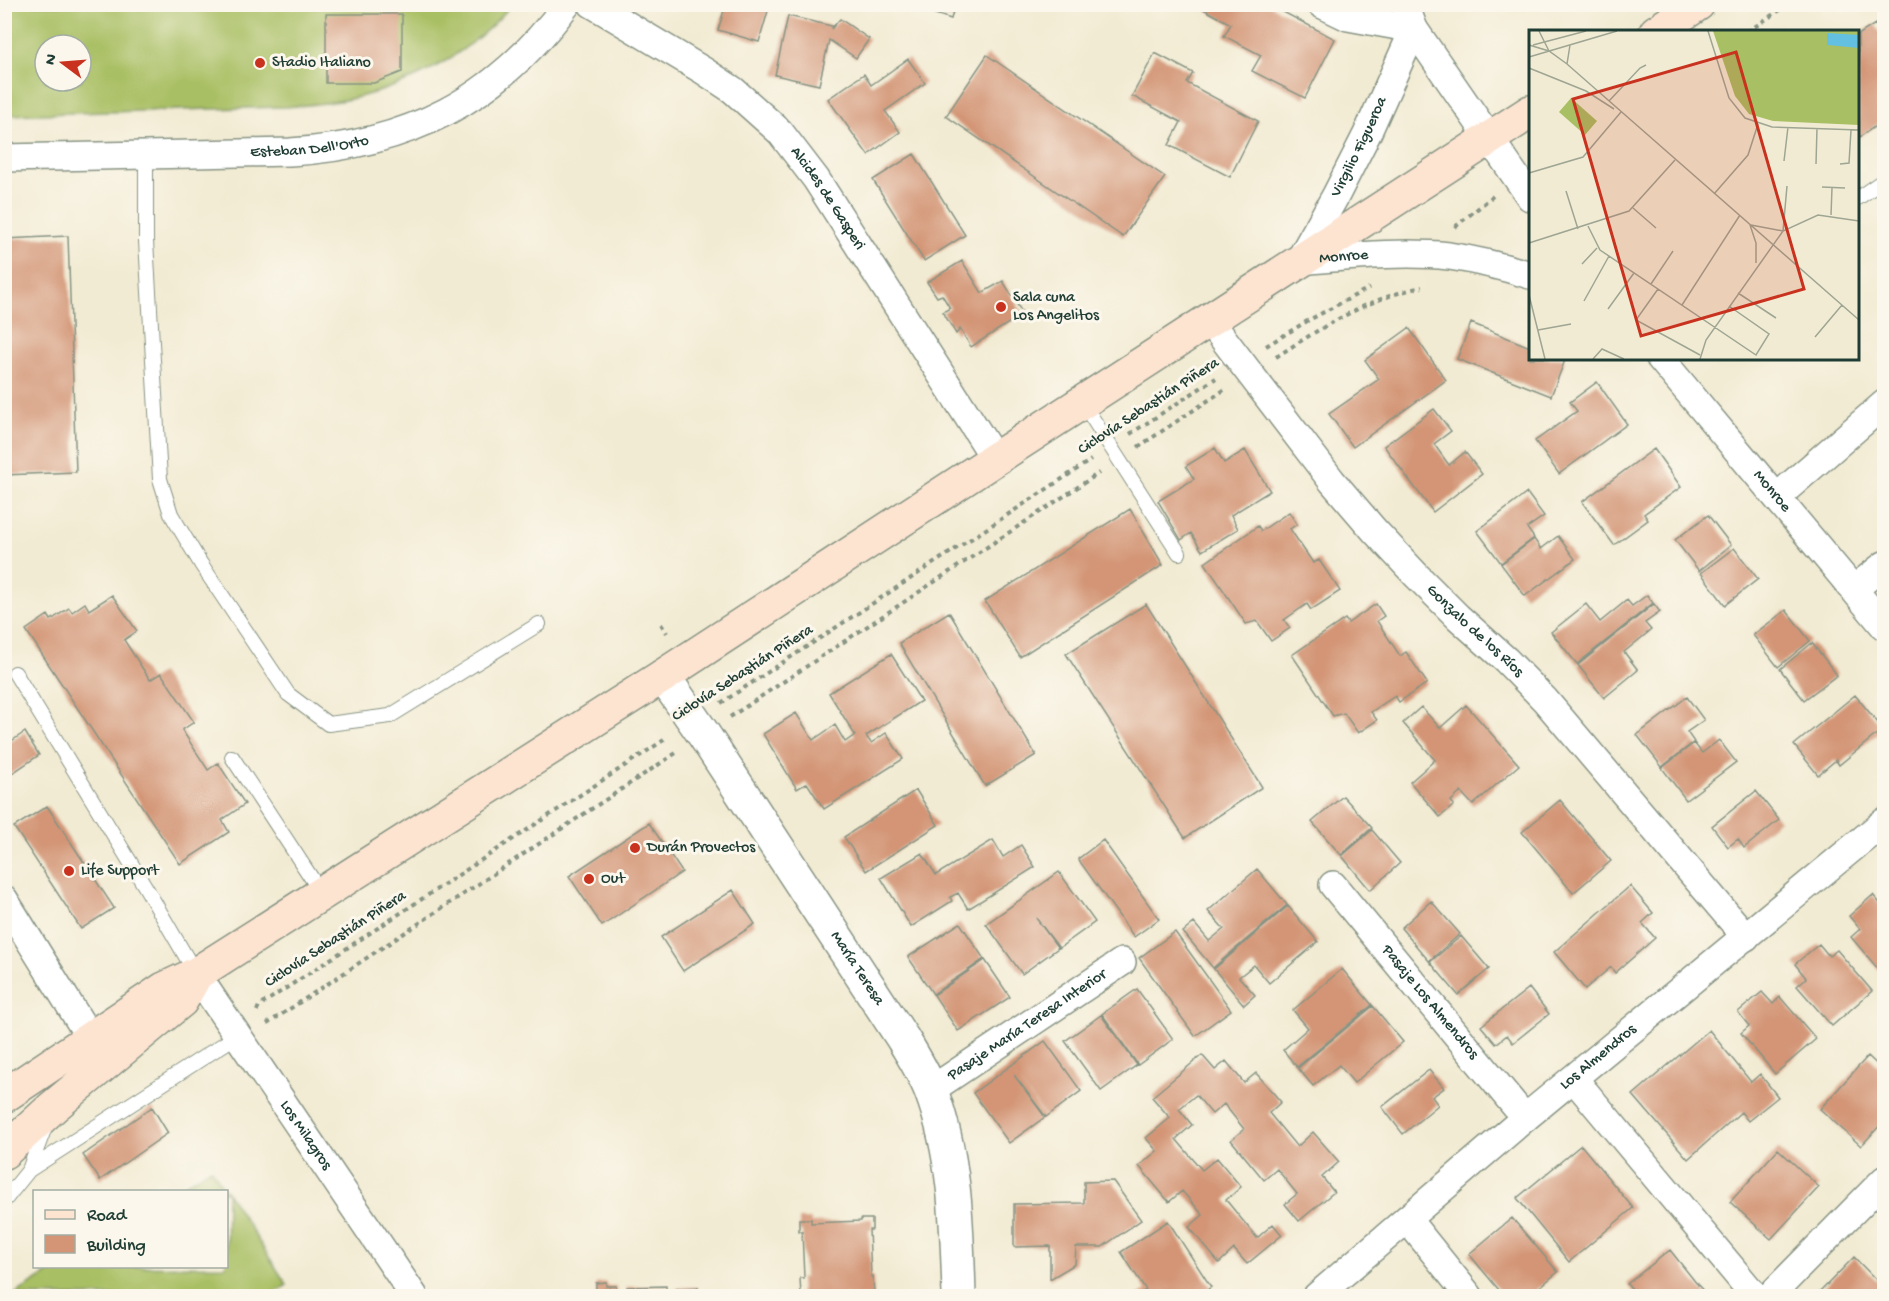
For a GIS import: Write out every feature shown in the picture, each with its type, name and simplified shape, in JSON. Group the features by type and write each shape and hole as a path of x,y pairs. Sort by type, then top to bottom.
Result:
{"main road":[{"path":"1659,30 1698,4"},
{"path":"4,1096 164,989 196,974 663,676 1529,113"},
{"path":"17,1161 53,1107 181,1001 196,974"}],"street":[{"name":"Esteban Dell'Orto","path":"4,158 322,150 386,137 417,126 478,93 506,72 531,48 567,4"},
{"name":"Alcides de Gasperi","path":"592,4 723,84 760,112 780,132 816,180 995,459"},
{"path":"1321,4 1348,17 1410,17 1489,139 1529,196"},
{"name":"Virgilio Figueroa","path":"1299,261 1367,134 1410,17"},
{"name":"Monroe","path":"1299,261 1384,254 1447,256 1482,262 1529,275"},
{"name":"Gonzalo de los Ríos","path":"1209,320 1332,481 1374,530 1458,617 1506,660 1545,700 1746,937"},
{"name":"Monroe","path":"1662,360 1884,626"},
{"path":"1777,497 1884,404"},
{"path":"1854,589 1884,564"},
{"name":"María Teresa","path":"663,676 903,1039 931,1090 943,1126 950,1163 957,1224 960,1296"},
{"name":"Los Almendros","path":"1317,1296 1525,1118 1884,822"},
{"name":"Pasaje Los Almendros","path":"1333,885 1525,1118"},
{"path":"4,899 90,1038"},
{"name":"Pasaje María Teresa Interior","path":"931,1090 1122,962"},
{"name":"Los Milagros","path":"196,974 414,1296"},
{"path":"1574,1079 1755,1296"},
{"path":"1770,1296 1884,1180"},
{"path":"1407,1219 1469,1296"}],"lane":[{"path":"146,155 146,241 160,479 171,513 201,564 288,694 327,724 390,716 539,624"},
{"path":"1859,197 1884,180"},
{"path":"1082,402 1179,554"},
{"path":"15,673 196,974"},
{"path":"232,757 322,894"},
{"path":"4,1201 17,1161 240,1038"}],"path":[{"path":"1750,30 1789,4"},
{"path":"240,1038 699,728 1119,460 1244,368 1364,305 1401,291 1425,287"},
{"name":"Ciclovía Sebastián Piñera","path":"259,1006 699,728 1111,447 1244,368"}],"green space":[{"name":"Stadio Italiano","path":"4,5 511,5 480,37 422,74 380,91 350,99 285,107 5,115"},
{"path":"211,1168 225,1190 176,1190"},
{"path":"228,1194 287,1285 270,1296 12,1296 56,1268 228,1268"}],"building":[{"path":"726,4 770,4 759,42 718,30"},
{"path":"904,4 955,4 951,19"},
{"path":"1194,4 1268,4 1335,39 1305,98 1252,71 1261,55 1224,36 1231,24"},
{"path":"326,14 402,14 402,72 374,83 326,83"},
{"path":"788,16 832,26 831,29 840,19 869,39 856,58 829,40 819,85 775,75"},
{"path":"1875,24 1884,38 1884,120 1859,137 1859,34"},
{"path":"1155,53 1193,73 1187,83 1258,121 1230,177 1169,145 1181,122 1132,96"},
{"path":"987,55 1165,177 1123,237 946,116"},
{"path":"908,59 925,83 885,111 900,132 868,155 828,99 864,74 871,85"},
{"path":"914,154 965,235 924,261 873,180"},
{"path":"68,236 76,472 4,475 4,239"},
{"path":"962,261 982,293 1003,281 1023,314 971,347 960,329 956,334 943,312 950,308 942,295 937,297 927,282"},
{"path":"1471,323 1529,347 1529,360 1565,360 1551,396 1457,359"},
{"path":"1409,328 1446,380 1353,447 1329,414 1379,379 1365,360"},
{"path":"1597,382 1627,424 1559,474 1535,441 1577,411 1570,402"},
{"path":"1434,409 1451,431 1434,444 1449,465 1465,452 1482,474 1433,512 1384,446"},
{"path":"1215,448 1224,463 1245,450 1270,491 1231,515 1238,529 1202,551 1191,533 1181,540 1158,501 1194,479 1186,466"},
{"path":"1654,449 1681,487 1644,514 1648,520 1614,545 1582,502"},
{"path":"1527,493 1544,516 1527,528 1534,538 1501,563 1477,531"},
{"path":"1130,509 1163,565 1020,657 985,601"},
{"path":"1289,512 1297,524 1290,529 1313,563 1319,560 1340,591 1311,610 1307,604 1284,620 1290,628 1271,641 1257,621 1246,624 1205,563 1258,526 1261,531"},
{"path":"1708,515 1731,545 1699,571 1675,540"},
{"path":"1558,536 1575,559 1525,596 1501,564 1534,539 1541,549"},
{"path":"1734,548 1758,579 1725,605 1701,573"},
{"path":"112,595 137,631 124,640 150,680 161,673 194,722 182,730 208,770 218,763 245,804 222,820 229,832 180,864 26,630 48,615 51,620 69,608 72,612 85,603 89,610"},
{"path":"1647,595 1653,603 1577,664 1551,632 1586,604 1600,622 1627,600 1632,606"},
{"path":"1146,604 1262,787 1185,838 1066,654"},
{"path":"1376,604 1384,616 1377,621 1400,656 1406,652 1427,683 1399,702 1395,696 1371,712 1377,720 1358,733 1344,713 1333,716 1292,655 1345,619 1348,623"},
{"path":"1654,604 1660,612 1645,623 1651,630 1624,652 1638,670 1604,698 1578,665"},
{"path":"1786,610 1810,641 1778,667 1753,635"},
{"path":"949,612 1036,755 985,786 899,643"},
{"path":"1812,643 1837,675 1804,700 1780,669"},
{"path":"891,654 921,701 866,736 871,743 886,733 903,759 824,809 807,783 797,789 763,734 796,713 813,740 835,725 845,742 855,735 829,693"},
{"path":"1855,695 1883,729 1839,765 1836,760 1818,775 1794,745"},
{"path":"1687,697 1704,720 1687,732 1694,742 1662,767 1637,735"},
{"path":"1466,705 1519,765 1473,805 1461,792 1451,801 1454,805 1440,817 1410,782 1435,760 1403,723 1421,707 1440,728"},
{"path":"25,732 39,755 5,778 5,733 10,742"},
{"path":"1719,740 1736,762 1686,800 1662,768 1694,743 1702,753"},
{"path":"916,790 938,825 866,871 844,837"},
{"path":"1756,791 1779,820 1744,848 1738,839 1728,847 1712,826"},
{"path":"1343,796 1372,828 1341,855 1312,822"},
{"path":"1560,800 1611,861 1573,893 1522,832"},
{"path":"47,806 114,908 81,929 14,827"},
{"path":"649,823 682,872 602,926 569,876"},
{"path":"1372,830 1400,863 1370,890 1342,856"},
{"path":"993,840 1003,857 1021,845 1035,867 968,909 958,893 950,897 952,901 911,927 881,878 922,853 936,875"},
{"path":"1103,840 1159,919 1134,937 1078,859"},
{"path":"1257,869 1287,905 1213,968 1183,932 1194,923 1209,941 1224,929 1208,911"},
{"path":"1059,872 1095,922 1059,948 1036,918 1058,948 1022,974 986,924"},
{"path":"1630,886 1653,913 1642,923 1655,938 1615,973 1611,967 1585,989 1554,952"},
{"path":"733,890 755,924 683,971 661,937"},
{"path":"1873,895 1884,906 1884,976 1851,937 1860,929 1849,916"},
{"path":"1431,901 1460,934 1429,961 1401,928"},
{"path":"1288,906 1318,942 1269,983 1254,965 1239,977 1255,995 1244,1005 1214,969"},
{"path":"960,923 984,959 933,994 908,957"},
{"path":"1175,932 1231,1010 1195,1036 1139,958"},
{"path":"1461,936 1489,969 1458,995 1430,962"},
{"path":"1819,944 1829,956 1837,950 1872,991 1832,1026 1797,986 1806,978 1795,964"},
{"path":"985,960 1010,997 958,1031 934,995"},
{"path":"1342,969 1372,1005 1297,1067 1283,1050 1308,1028 1293,1010"},
{"path":"1529,988 1549,1014 1513,1043 1507,1035 1496,1044 1481,1026"},
{"path":"1137,989 1173,1039 1138,1065 1102,1014"},
{"path":"1762,992 1773,1004 1780,997 1816,1039 1775,1074 1741,1033 1749,1026 1738,1012"},
{"path":"1373,1006 1403,1042 1354,1083 1339,1065 1313,1086 1298,1068"},
{"path":"1101,1015 1137,1065 1101,1091 1065,1041"},
{"path":"1709,1030 1751,1082 1760,1074 1778,1097 1748,1121 1741,1112 1688,1159 1633,1095"},
{"path":"1045,1041 1081,1091 1046,1117 1014,1075 1045,1117 1009,1143 973,1093"},
{"path":"1202,1055 1215,1070 1226,1061 1244,1083 1256,1073 1281,1102 1269,1113 1297,1147 1313,1132 1339,1162 1322,1177 1334,1192 1299,1221 1285,1204 1297,1194 1277,1169 1264,1180 1231,1140 1244,1129 1224,1104 1212,1114 1196,1095 1179,1109 1192,1125 1176,1139 1202,1170 1217,1158 1241,1187 1226,1200 1257,1238 1273,1224 1282,1235 1247,1264 1234,1249 1219,1263 1189,1227 1203,1215 1182,1191 1169,1202 1139,1166 1157,1151 1146,1138 1170,1118 1152,1097"},
{"path":"1868,1056 1884,1071 1884,1121 1861,1146 1820,1109"},
{"path":"1429,1070 1444,1088 1432,1097 1438,1105 1403,1134 1382,1107"},
{"path":"152,1107 168,1133 100,1180 83,1155"},
{"path":"1581,1145 1633,1208 1569,1262 1517,1198"},
{"path":"1778,1149 1819,1187 1771,1239 1730,1202"},
{"path":"1113,1181 1141,1220 1102,1247 1076,1247 1075,1264 1050,1279 1050,1246 1014,1247 1014,1204 1084,1203 1084,1182"},
{"path":"1512,1218 1558,1272 1529,1296 1504,1296 1469,1254"},
{"path":"799,1219 811,1219 811,1223 872,1219 872,1230 869,1230 874,1296 801,1296 800,1278 804,1278 802,1231 799,1231"},
{"path":"1168,1221 1211,1287 1199,1296 1136,1296 1146,1290 1121,1252"},
{"path":"1670,1250 1708,1296 1637,1296 1627,1284"},
{"path":"1854,1257 1884,1288 1884,1296 1816,1296"},
{"path":"606,1282 606,1286 616,1286 616,1296 596,1296 596,1283"},
{"path":"666,1286 666,1293 677,1293 677,1288 698,1287 698,1296 628,1296 627,1287"}],"place":[{"name":"Stadio Italiano","path":"260,63"},
{"name":"Sala cuna Los Angelitos","path":"1001,307"},
{"name":"Durán Provectos","path":"635,848"},
{"name":"Life Support","path":"69,871"},
{"name":"Out","path":"589,879"}]}
